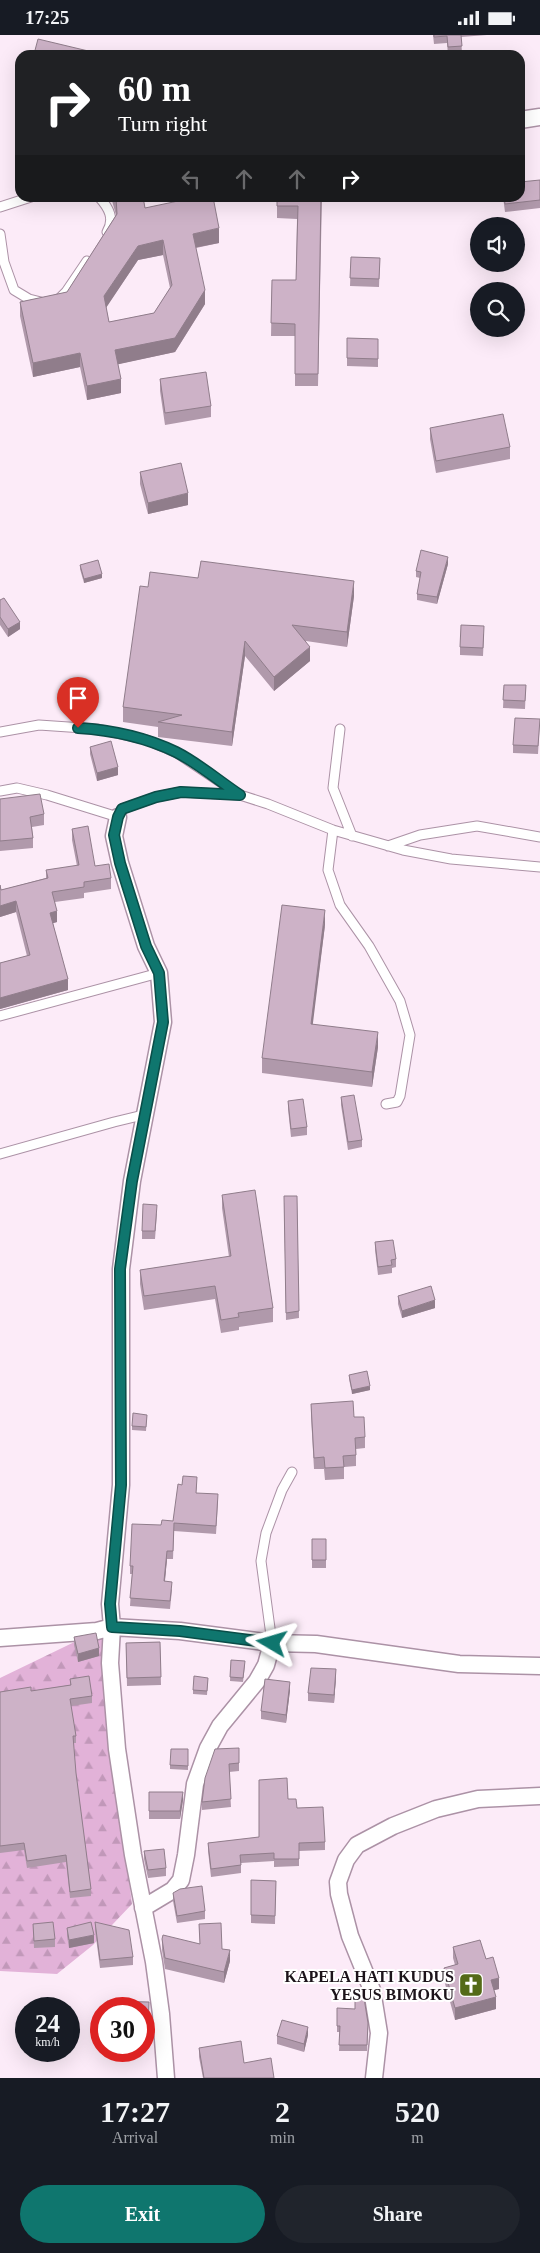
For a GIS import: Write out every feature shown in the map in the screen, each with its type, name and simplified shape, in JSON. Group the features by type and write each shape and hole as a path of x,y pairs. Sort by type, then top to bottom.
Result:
{"street":[{"path":"525,119 540,117"},
{"path":"118,817 114,835 120,863 146,946 159,973 163,1022 143,1115 120,1269 121,1485 110,1604 112,1627 110,1663 117,1749 161,2014 166,2078"},
{"path":"0,1638 97,1631 112,1627 180,1631 272,1643 316,1644 459,1664 540,1666"},
{"path":"143,1908 173,1889 181,1880 196,1784 208,1748 220,1726 257,1681 266,1665 272,1643"},
{"path":"374,2078 379,2033 372,1990 350,1936 338,1893 338,1882 346,1860 356,1845 393,1826 436,1809 478,1799 540,1796"}],"lane":[{"path":"0,207 16,202"},
{"path":"102,241 112,222 103,202"},
{"path":"0,234 4,262 14,290 29,299 40,302 51,302 66,292 92,255"},
{"path":"0,732 39,725 98,729 147,740 177,753 240,795"},
{"path":"340,729 332,788 352,836"},
{"path":"0,791 17,788 25,789 118,817 122,809 173,793 209,792 240,795 268,804 333,831 388,846 451,859 540,867"},
{"path":"388,846 420,835 477,826 540,837"},
{"path":"333,831 328,870 340,905 369,946 400,1001 410,1035 400,1096 397,1102 386,1104"},
{"path":"0,1016 159,973"},
{"path":"0,1154 143,1115"},
{"path":"272,1643 261,1561 266,1533 282,1490 292,1472"}],"green space":[{"path":"108,1632 120,1811 132,1904 93,1945 57,1974 0,1971 0,1678 93,1633"}],"building":[{"path":"434,35 461,35 462,46 448,47 447,36 434,37"},
{"path":"38,39 84,50 35,50"},
{"path":"540,180 540,200 525,202 525,182"},
{"path":"116,202 144,202 145,208 173,202 214,202 219,228 193,234 205,290 175,338 115,350 121,379 87,386 80,353 33,363 20,302 67,292 117,214","holes":["163,240 172,285 154,313 109,322 104,296 138,246"]},
{"path":"277,202 321,202 318,374 295,374 295,324 271,323 272,280 296,280 298,206 277,206"},
{"path":"505,202 522,202 505,204"},
{"path":"351,257 380,258 379,279 350,278"},
{"path":"347,338 378,339 378,359 347,358"},
{"path":"206,372 211,406 165,413 160,379"},
{"path":"503,414 510,447 436,461 430,428"},
{"path":"181,463 188,493 148,503 140,472"},
{"path":"421,550 448,557 437,597 417,594 421,572 416,571"},
{"path":"98,560 102,574 84,579 80,565"},
{"path":"201,561 354,581 347,632 292,625 310,647 274,677 245,641 232,732 158,722 182,715 123,707 140,586 148,587 150,572 198,578"},
{"path":"4,598 20,622 8,629 0,617 0,600"},
{"path":"461,625 484,626 483,648 460,647"},
{"path":"504,685 526,685 525,701 503,700"},
{"path":"515,718 540,719 538,746 513,745"},
{"path":"111,741 118,767 97,773 90,747"},
{"path":"40,794 44,814 30,817 33,838 0,841 0,799"},
{"path":"88,826 95,866 109,864 111,878 84,882 84,887 52,892 57,911 50,913 68,979 0,998 0,963 30,955 16,901 0,906 0,885 1,890 48,878 46,870 79,865 72,829"},
{"path":"282,905 325,910 311,1024 378,1032 372,1072 262,1058"},
{"path":"354,1095 362,1140 348,1142 341,1097"},
{"path":"303,1099 307,1127 291,1129 288,1101"},
{"path":"255,1190 273,1308 238,1313 239,1317 221,1320 215,1286 144,1296 140,1270 231,1256 222,1195"},
{"path":"284,1196 297,1196 299,1311 286,1313"},
{"path":"143,1204 157,1205 155,1231 142,1231"},
{"path":"393,1240 396,1259 391,1260 392,1265 378,1267 375,1242"},
{"path":"431,1286 435,1300 402,1311 398,1296"},
{"path":"367,1371 370,1386 352,1390 349,1375"},
{"path":"353,1401 354,1417 364,1417 365,1437 355,1438 356,1455 343,1456 344,1467 325,1468 324,1457 314,1458 311,1404"},
{"path":"133,1413 147,1415 146,1427 132,1426"},
{"path":"183,1476 197,1477 196,1493 218,1494 216,1526 174,1523 173,1551 167,1551 164,1581 172,1582 170,1601 130,1598 133,1566 130,1566 132,1524 161,1525 162,1520 173,1521 178,1484 182,1485"},
{"path":"312,1539 326,1539 326,1560 312,1560"},
{"path":"96,1633 99,1648 78,1654 74,1637"},
{"path":"160,1642 161,1677 127,1678 126,1643"},
{"path":"231,1660 245,1661 243,1678 230,1677"},
{"path":"311,1668 336,1669 334,1695 308,1693"},
{"path":"89,1676 92,1696 70,1699 76,1736 73,1736 76,1773 91,1889 70,1892 66,1855 27,1861 24,1843 0,1846 0,1692 31,1687 31,1691 71,1685 70,1679"},
{"path":"194,1676 208,1678 207,1691 193,1690"},
{"path":"265,1679 290,1682 286,1715 261,1711"},
{"path":"239,1748 239,1763 229,1764 231,1799 202,1802 205,1778 215,1749"},
{"path":"171,1749 188,1749 188,1766 170,1765"},
{"path":"287,1778 288,1799 296,1799 297,1808 323,1807 325,1842 299,1843 299,1859 274,1859 274,1853 240,1855 241,1865 211,1869 208,1843 259,1837 259,1780"},
{"path":"149,1792 183,1792 180,1811 149,1811"},
{"path":"164,1849 166,1868 148,1870 144,1851"},
{"path":"251,1880 276,1881 275,1916 251,1915"},
{"path":"202,1886 205,1911 177,1916 173,1893 180,1889"},
{"path":"53,1922 55,1939 34,1941 33,1924"},
{"path":"91,1922 94,1935 69,1940 67,1928"},
{"path":"95,1922 129,1930 133,1957 100,1960"},
{"path":"221,1923 222,1949 230,1950 224,1972 165,1958 163,1935 200,1944 199,1924"},
{"name":"KAPELA HATI KUDUS YESUS BIMOKU","path":"480,1940 486,1959 493,1957 499,1978 491,1980 496,1997 455,2008 444,1968 458,1964 453,1947"},
{"path":"355,1998 364,1998 368,2023 367,2045 339,2045 340,2026 337,2026 337,2008 355,2009"},
{"path":"282,2020 308,2027 304,2044 277,2036"},
{"path":"241,2041 244,2063 271,2058 274,2078 204,2078 199,2048"}],"place":[{"name":"KAPELA HATI KUDUS YESUS BIMOKU","path":"471,1985"}],"route":[{"path":"78,728 98,729 147,740 177,753 240,795 181,792 156,797 122,809 114,835 120,863 146,946 159,973 163,1003 163,1022 132,1181 120,1269 121,1485 110,1604 112,1627 180,1631 272,1643"}]}
